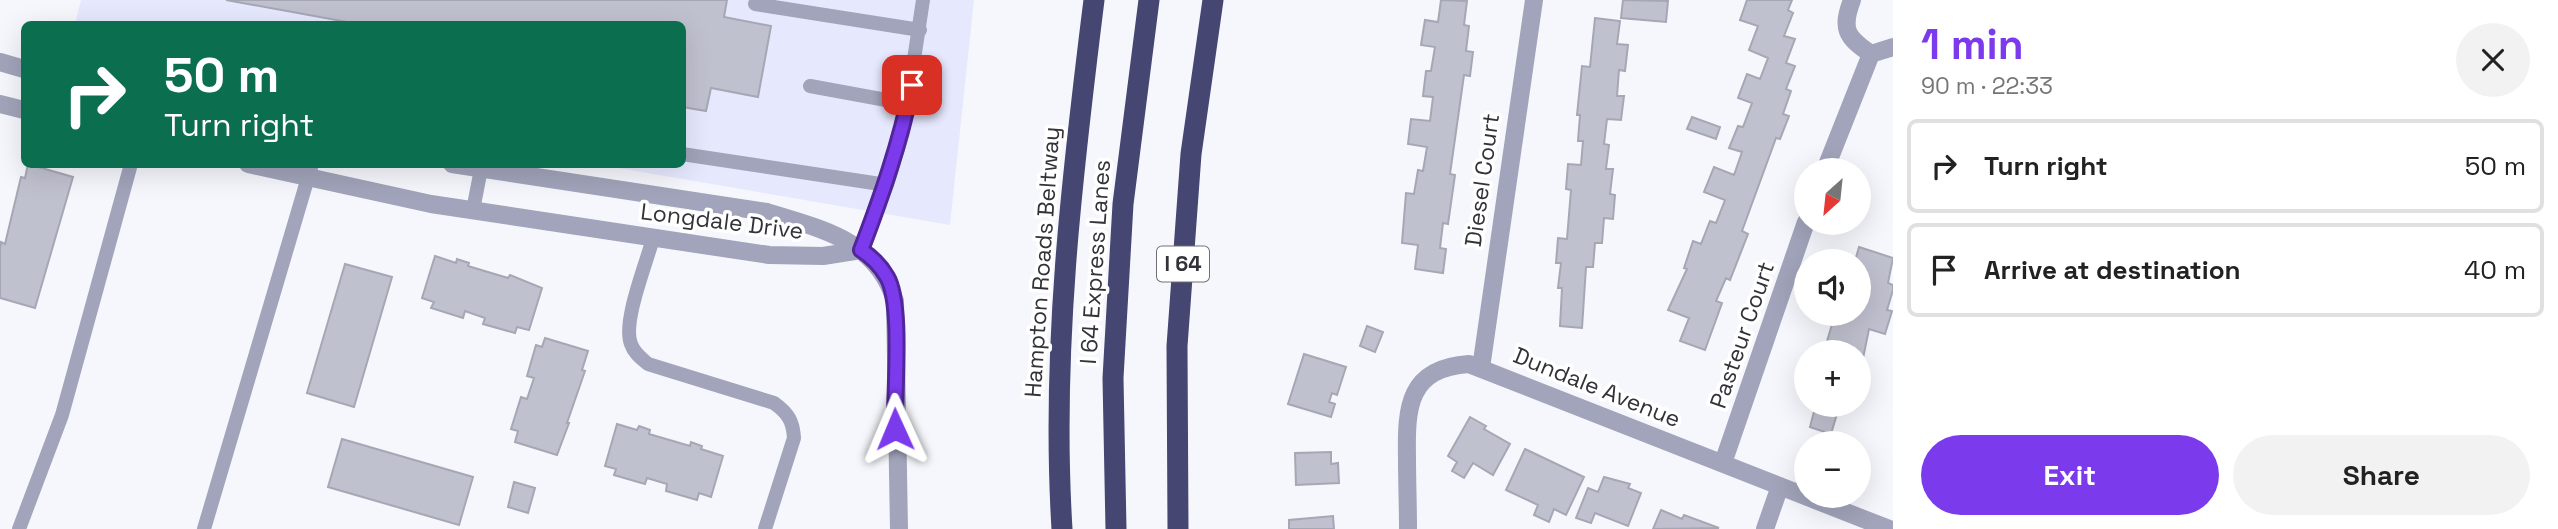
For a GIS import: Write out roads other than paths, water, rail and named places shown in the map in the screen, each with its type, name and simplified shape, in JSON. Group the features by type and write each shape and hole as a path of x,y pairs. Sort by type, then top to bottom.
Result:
{"highway":[{"name":"Hampton Roads Beltway","path":"1062,529 1057,410 1065,277 1076,144 1094,0"},
{"name":"I 64 Express Lanes","path":"1116,529 1113,378 1122,217 1149,0"},
{"name":"I 64","path":"1178,529 1177,346 1191,154 1213,0"}],"street":[{"name":"Diesel Court","path":"1481,368 1534,0"},
{"path":"1852,0 1845,18 1847,32 1853,42 1871,54"},
{"path":"1871,54 1893,47"},
{"path":"1830,158 1871,54"},
{"path":"0,62 21,68"},
{"path":"0,104 21,109"},
{"name":"Longdale Drive","path":"280,168 311,172 472,210 653,238 792,257 823,256 861,250"},
{"name":"Longdale Drive","path":"486,168 766,212 811,226 861,250"},
{"name":"Pasteur Court","path":"1723,463 1802,235"},
{"path":"861,250 874,259 888,278 895,301 899,529"},
{"name":"Dundale Avenue","path":"1408,526 1406,422 1409,402 1418,386 1432,373 1450,365 1469,364 1889,529"},
{"path":"1765,529 1780,486"}],"lane":[{"path":"861,250 887,185 908,104 923,0"},
{"path":"755,4 920,30"},
{"path":"810,86 908,104"},
{"path":"686,155 887,185"},
{"path":"19,529 62,415 130,168"},
{"path":"472,210 480,168"},
{"path":"204,529 311,172"},
{"path":"653,238 629,323 630,343 638,357 648,364 774,403 786,411 793,424 794,438 765,529"}]}
